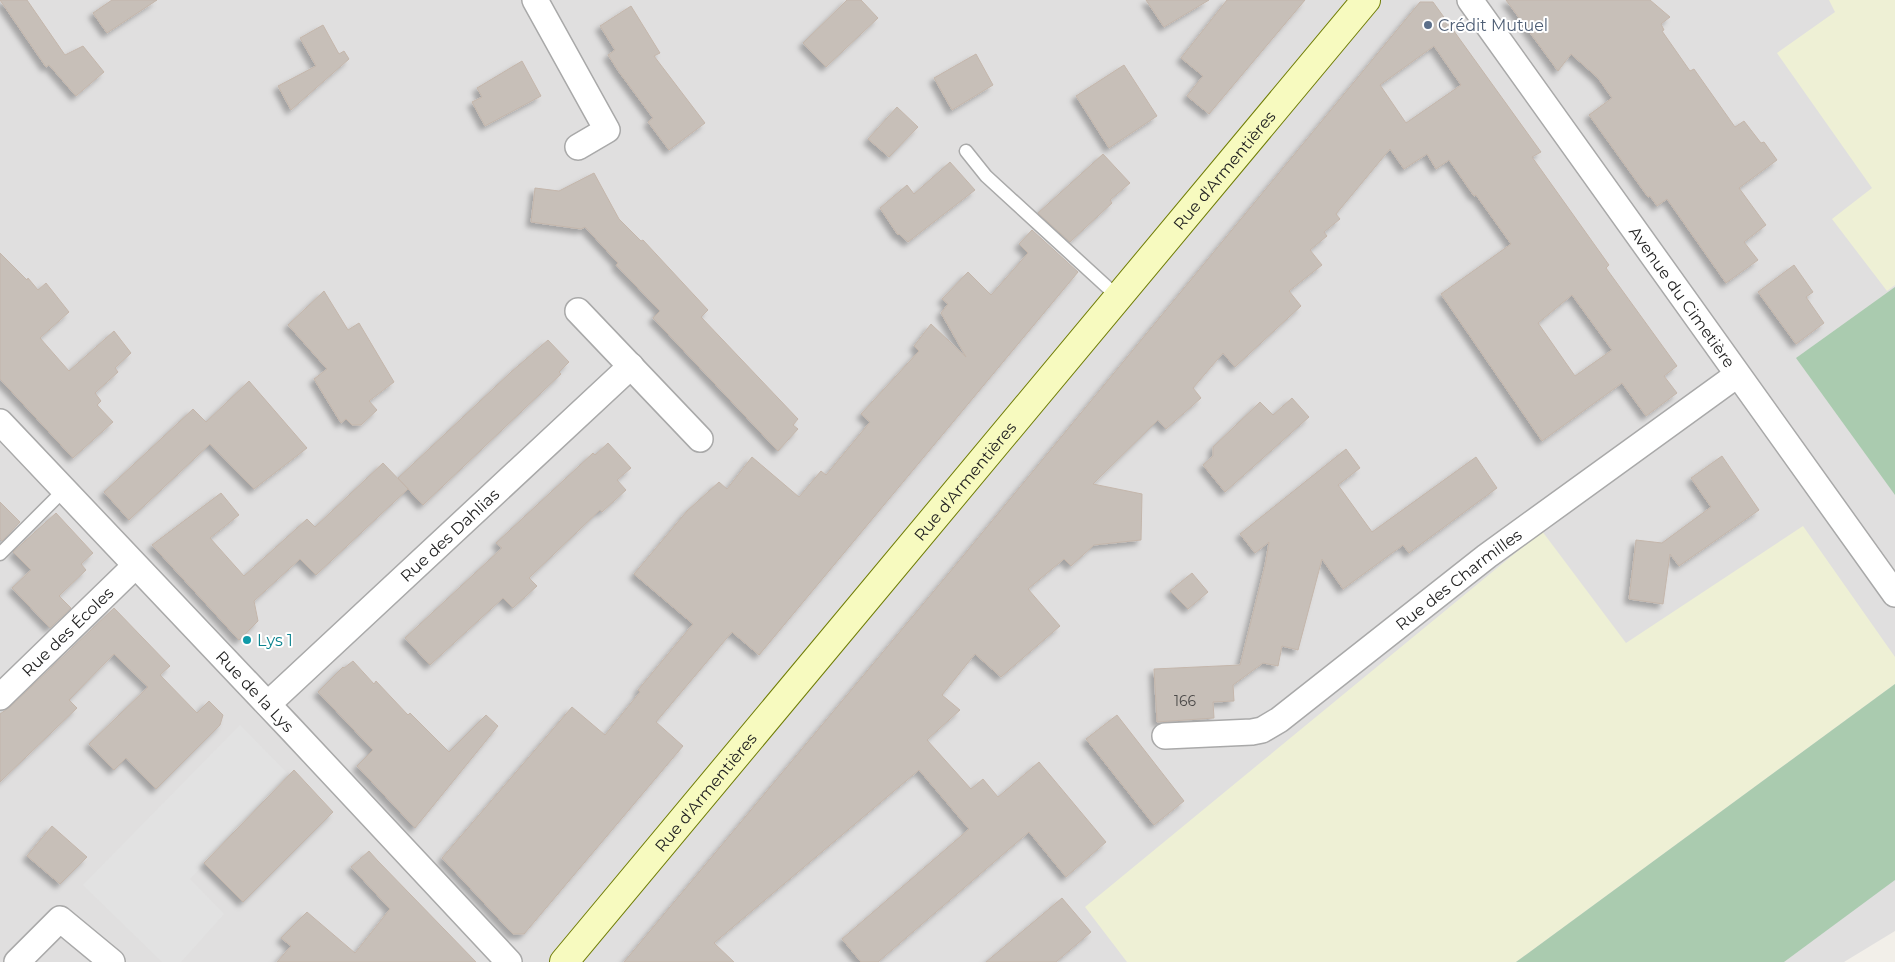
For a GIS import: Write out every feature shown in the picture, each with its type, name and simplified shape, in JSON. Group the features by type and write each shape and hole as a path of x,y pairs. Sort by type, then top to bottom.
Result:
{"main road":[{"name":"Rue d'Armentières","path":"564,962 1366,0"}],"street":[{"path":"536,0 607,130 578,147"},
{"name":"Avenue du Cimetière","path":"1470,0 1895,594"},
{"path":"578,311 700,439"},
{"name":"Rue des Dahlias","path":"268,704 631,366"},
{"name":"Rue des Charmilles","path":"1165,736 1252,732 1262,730 1279,720 1487,556 1737,375"},
{"name":"Rue de la Lys","path":"0,422 268,704 509,962"},
{"name":"Rue des Écoles","path":"0,697 135,566"},
{"path":"17,962 60,919 112,962"}],"lane":[{"path":"966,151 986,176 1118,297"},
{"path":"0,554 64,490"}],"shaded area":[{"path":"0,0 1895,0 1895,931 1844,962 0,962"},
{"path":"240,725 289,775 190,879 224,914 181,962 162,962 83,885"}],"green space":[{"path":"1829,0 1895,0 1895,285 1887,291 1832,219 1872,188 1777,53 1835,12"},
{"path":"1895,287 1895,495 1796,358"},
{"path":"1803,526 1895,657 1895,684 1516,962 1127,962 1085,907 1542,531 1626,643"},
{"path":"1895,684 1895,880 1784,962 1516,962"}],"building":[{"path":"0,0 27,0 65,55 83,46 104,72 76,96 49,65 46,67"},
{"path":"112,0 157,0 107,33 93,13"},
{"path":"847,0 861,0 878,18 826,67 803,43"},
{"path":"1146,0 1209,0 1164,27"},
{"path":"1227,0 1305,0 1209,114 1187,96 1203,76 1181,58"},
{"path":"1506,0 1650,0 1670,17 1661,24 1664,30 1662,31 1690,71 1694,69 1735,127 1744,121 1761,143 1764,142 1777,160 1739,188 1766,225 1744,242 1758,260 1726,283 1667,199 1657,206 1650,196 1648,197 1589,115 1612,98 1598,78 1571,54 1558,71"},
{"path":"1420,2 1433,2 1541,152 1532,157 1609,265 1606,268 1677,366 1664,376 1677,393 1646,416 1622,383 1542,441 1441,294 1511,244 1449,160 1436,169 1427,154 1404,169 1390,149 1336,214 1340,219 1324,232 1327,236 1310,250 1322,265 1289,291 1301,306 1235,367 1223,353 1193,388 1201,398 1166,429 1158,420 1093,484 1142,494 1141,540 1094,545 1071,566 1064,559 1028,589 1060,626 1001,677 975,654 942,695 960,710 927,740 971,789 983,779 998,797 1039,762 1106,842 1066,877 1029,832 878,962 861,962 842,939 969,829 919,770 714,943 734,962 624,962 954,567","holes":["1434,46 1461,85 1406,123 1380,85","1572,295 1612,350 1575,376 1538,323"]},
{"path":"631,6 660,53 654,56 705,123 669,150 648,122 653,118 608,55 615,50 600,26"},
{"path":"323,25 339,54 344,51 349,59 291,110 278,86 316,66 300,38"},
{"path":"976,54 993,85 952,110 934,78"},
{"path":"522,61 541,96 485,126 472,102 482,97 477,88"},
{"path":"1124,65 1157,116 1109,148 1076,96"},
{"path":"897,107 918,127 889,157 868,139"},
{"path":"1103,154 1130,183 1110,200 1112,203 1070,242 1038,213"},
{"path":"950,162 975,190 908,242 898,235 880,208 907,185 914,194"},
{"path":"594,173 619,219 641,241 643,240 708,310 701,317 798,419 793,425 798,429 778,451 653,318 660,311 616,265 618,263 585,227 581,229 531,222 535,188 559,191"},
{"path":"1032,230 1078,272 759,655 732,632 656,722 683,746 524,934 513,934 442,858 572,707 605,735 640,692 638,690 693,624 634,574 687,511 719,482 727,489 752,457 799,497 821,471 826,475 870,422 861,414 919,351 914,346 931,324 966,357 941,313 948,304 942,299 968,272 991,295 1028,253 1019,244"},
{"path":"0,253 27,280 28,278 38,290 46,283 69,312 40,338 69,371 114,331 131,353 115,368 118,372 95,393 101,401 97,405 113,422 73,458 0,379"},
{"path":"1794,265 1813,292 1806,297 1824,323 1796,344 1758,292"},
{"path":"324,291 348,330 359,323 394,382 369,401 377,410 361,425 352,425 346,419 341,423 314,379 327,369 288,325"},
{"path":"548,340 569,362 559,372 561,374 423,505 398,478 511,372"},
{"path":"249,381 307,448 254,489 210,444 129,520 104,492 193,409 206,422"},
{"path":"1292,398 1309,417 1225,492 1203,465 1213,456 1213,447 1260,402 1273,415"},
{"path":"608,443 631,468 617,480 626,490 602,512 600,510 529,578 537,586 513,608 503,598 430,665 405,638 502,548 496,543 593,453 595,455"},
{"path":"1346,449 1360,468 1338,485 1372,532 1476,457 1497,488 1409,553 1403,545 1343,589 1322,559 1298,650 1282,646 1278,666 1263,663 1233,685 1234,701 1213,702 1214,718 1157,722 1154,669 1240,665 1269,542 1255,553 1240,534"},
{"path":"1722,456 1759,510 1679,566 1670,554 1663,604 1629,599 1636,540 1662,543 1711,507 1691,478"},
{"path":"383,463 408,489 316,575 300,559 254,601 258,621 239,640 152,545 221,493 239,515 210,538 244,576 307,519 315,527"},
{"path":"0,502 20,522 2,541 0,538"},
{"path":"56,513 93,553 81,564 86,570 59,596 71,608 50,628 12,588 31,570 13,552"},
{"path":"1192,573 1208,592 1188,609 1170,591"},
{"path":"114,608 170,666 160,675 197,713 209,701 223,715 220,725 156,789 126,758 114,770 89,744 148,687 114,654 69,700 77,708 0,782 0,714 10,707"},
{"path":"353,661 374,684 376,681 408,715 410,713 449,752 486,715 498,726 415,828 357,766 373,750 318,692 343,667"},
{"path":"1117,715 1184,801 1154,825 1086,739"},
{"path":"294,770 333,812 243,902 204,863"},
{"path":"52,826 87,857 60,884 27,856"},
{"path":"369,851 476,962 277,962 291,946 281,938 307,912 355,953 390,909 351,867"},
{"path":"1062,898 1091,932 1056,962 986,962"}],"place":[{"name":"Crédit Mutuel","path":"1428,25"},
{"name":"Lys 1","path":"247,640"}]}
